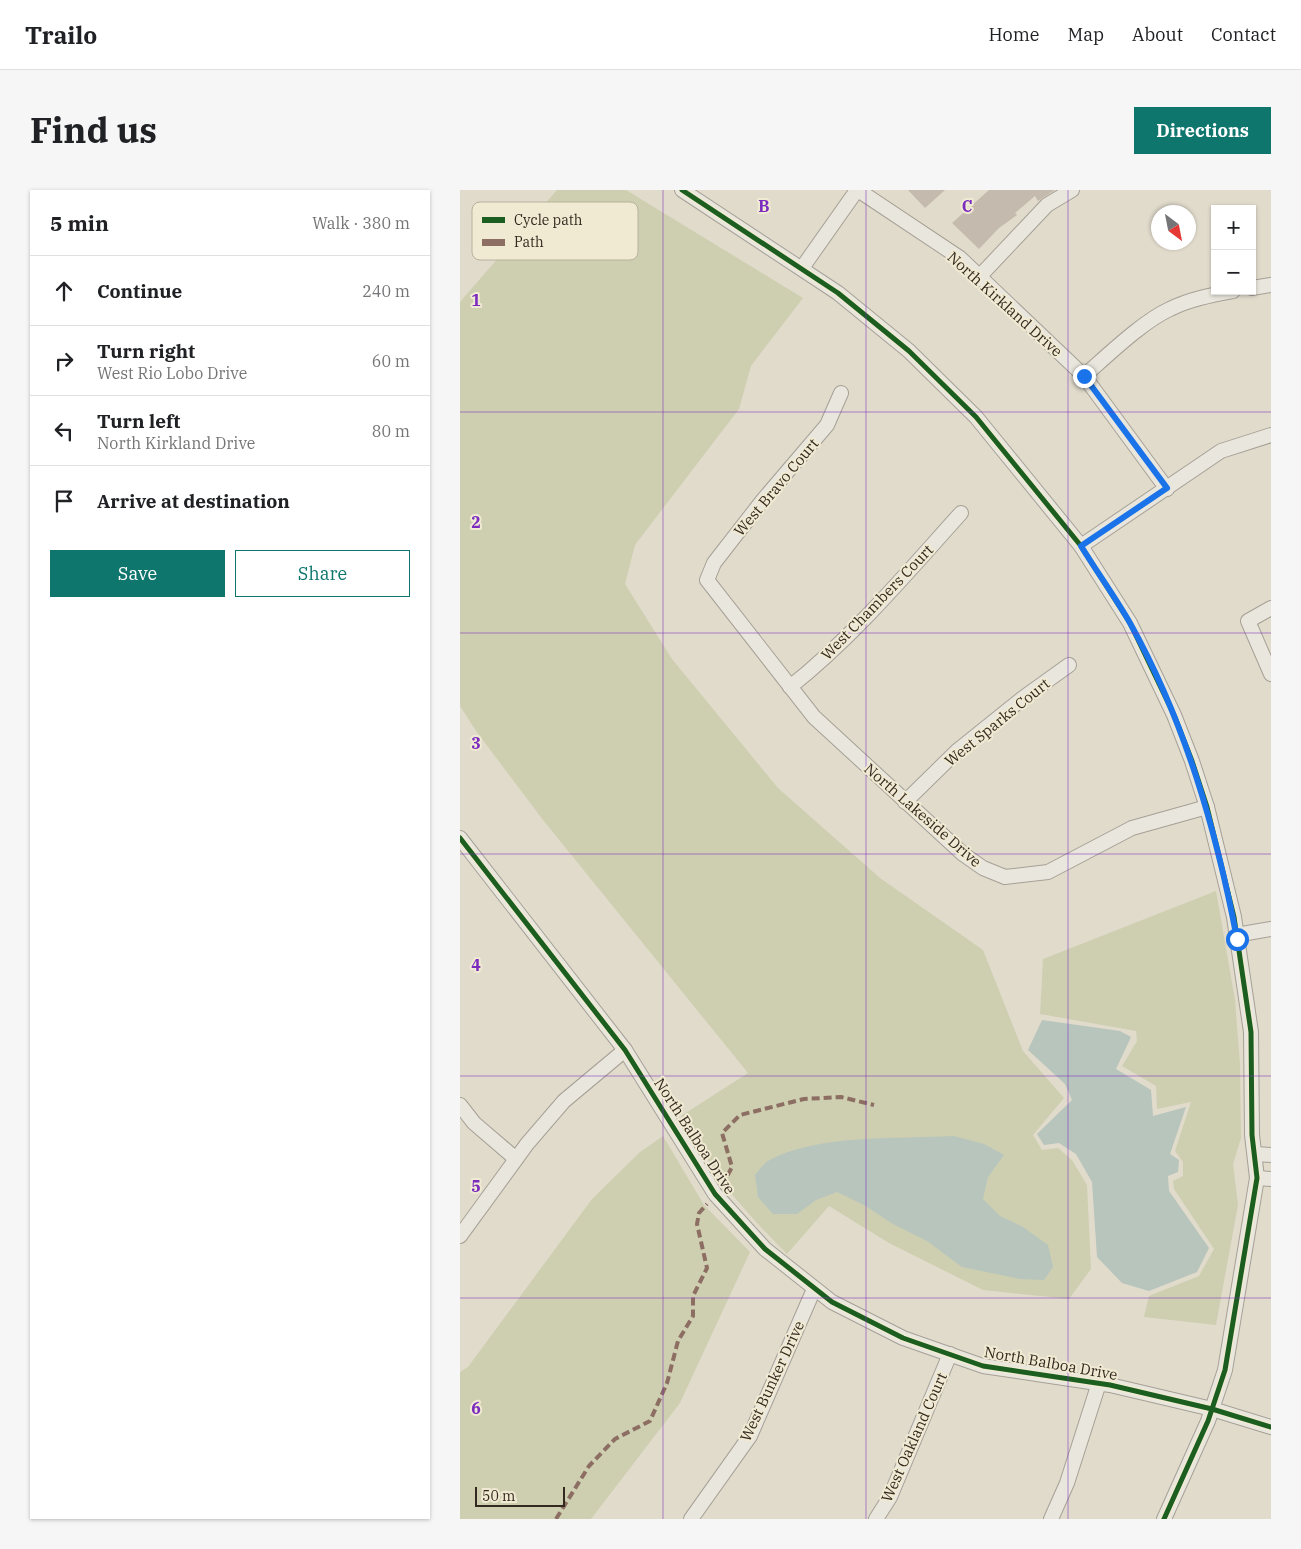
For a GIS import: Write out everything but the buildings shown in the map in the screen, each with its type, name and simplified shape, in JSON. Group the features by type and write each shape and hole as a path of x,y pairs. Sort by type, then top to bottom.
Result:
{"street":[{"path":"682,190 838,293 909,351 976,417 1081,546 1130,623 1174,715 1207,807 1236,935 1251,1032 1252,1135 1255,1154 1264,1178 1225,1370 1212,1409 1164,1519"},
{"path":"802,268 858,190"},
{"name":"North Kirkland Drive","path":"858,190 960,258 1084,376 1167,488"},
{"path":"980,277 1047,205 1072,190"},
{"path":"1256,287 1271,285"},
{"path":"1084,376 1169,309 1211,294"},
{"name":"West Bravo Court","path":"707,580 714,563 763,500 828,425 841,392"},
{"path":"1081,546 1222,451 1271,435"},
{"name":"West Chambers Court","path":"790,688 829,656 870,615 961,513"},
{"name":"North Lakeside Drive","path":"707,580 814,717 963,854 984,868 1004,876 1048,872 1132,828 1207,807"},
{"path":"1271,608 1248,622 1271,674"},
{"name":"West Sparks Court","path":"905,802 956,751 1023,698 1069,666"},
{"name":"North Balboa Drive","path":"460,838 625,1050 715,1194 765,1249 814,1289 832,1302 903,1338 983,1366 1099,1384 1212,1409 1271,1427"},
{"path":"1236,935 1271,929"},
{"path":"460,1236 516,1159 564,1101 625,1050"},
{"path":"460,1106 474,1123 516,1159"},
{"path":"1255,1154 1271,1155"},
{"name":"West Bunker Drive","path":"691,1519 750,1436 814,1289"},
{"name":"West Oakland Court","path":"876,1519 890,1497 950,1354"},
{"path":"1051,1519 1067,1483 1099,1384"}],"green space":[{"path":"557,190 626,190 803,298 751,366 739,409 635,545 625,584 672,659 778,788 880,878 983,950 1023,1051 1064,1098 1033,1135 1042,1150 1058,1148 1072,1160 1087,1185 1091,1269 1069,1299 983,1290 889,1243 829,1206 787,1254 723,1184 681,1116 748,1073 543,820 476,731 460,706 460,302 496,260 638,260 638,202 547,202"},
{"path":"1216,891 1235,1000 1240,1064 1241,1138 1233,1164 1238,1205 1216,1325 1144,1317 1149,1296 1199,1276 1214,1249 1174,1189 1173,1181 1183,1176 1183,1162 1175,1151 1191,1102 1157,1109 1156,1086 1122,1066 1137,1041 1136,1031 1040,1014 1043,959"},
{"path":"663,1136 704,1205 750,1252 680,1403 591,1519 460,1519 460,1372 468,1367 592,1199 640,1152"}],"shaded area":[{"path":"1042,1020 1120,1031 1131,1037 1116,1069 1151,1090 1153,1116 1186,1107 1170,1154 1179,1160 1178,1172 1168,1176 1169,1191 1209,1248 1197,1272 1149,1291 1122,1283 1097,1257 1092,1182 1076,1154 1059,1143 1044,1145 1037,1134 1072,1100 1065,1084 1028,1050"},
{"path":"954,1136 984,1144 1004,1155 988,1177 983,1199 1000,1216 1023,1227 1048,1245 1053,1267 1044,1280 1020,1279 962,1267 927,1241 837,1192 816,1200 797,1214 773,1214 758,1197 755,1175 768,1161 787,1152 833,1142 883,1138"}],"marked path":[{"path":"722,1186 732,1167 722,1133 740,1115 804,1099 841,1097 874,1105"},
{"path":"556,1519 589,1466 615,1439 650,1421 667,1383 678,1341 693,1316 693,1296 707,1268 697,1224 699,1213 707,1204"}],"cycle path":[{"path":"682,190 838,293 909,351 976,417 1081,546 1130,623 1174,715 1192,761 1207,807 1234,917 1251,1032 1252,1135 1257,1178 1225,1370 1208,1421 1164,1519"},
{"path":"460,838 625,1050 715,1194 765,1249 832,1302 903,1338 983,1366 1110,1385 1212,1409 1271,1427"}],"route":[{"path":"1084,376 1167,488 1081,546 1130,623 1174,715 1207,807 1234,916 1237,939"}]}
